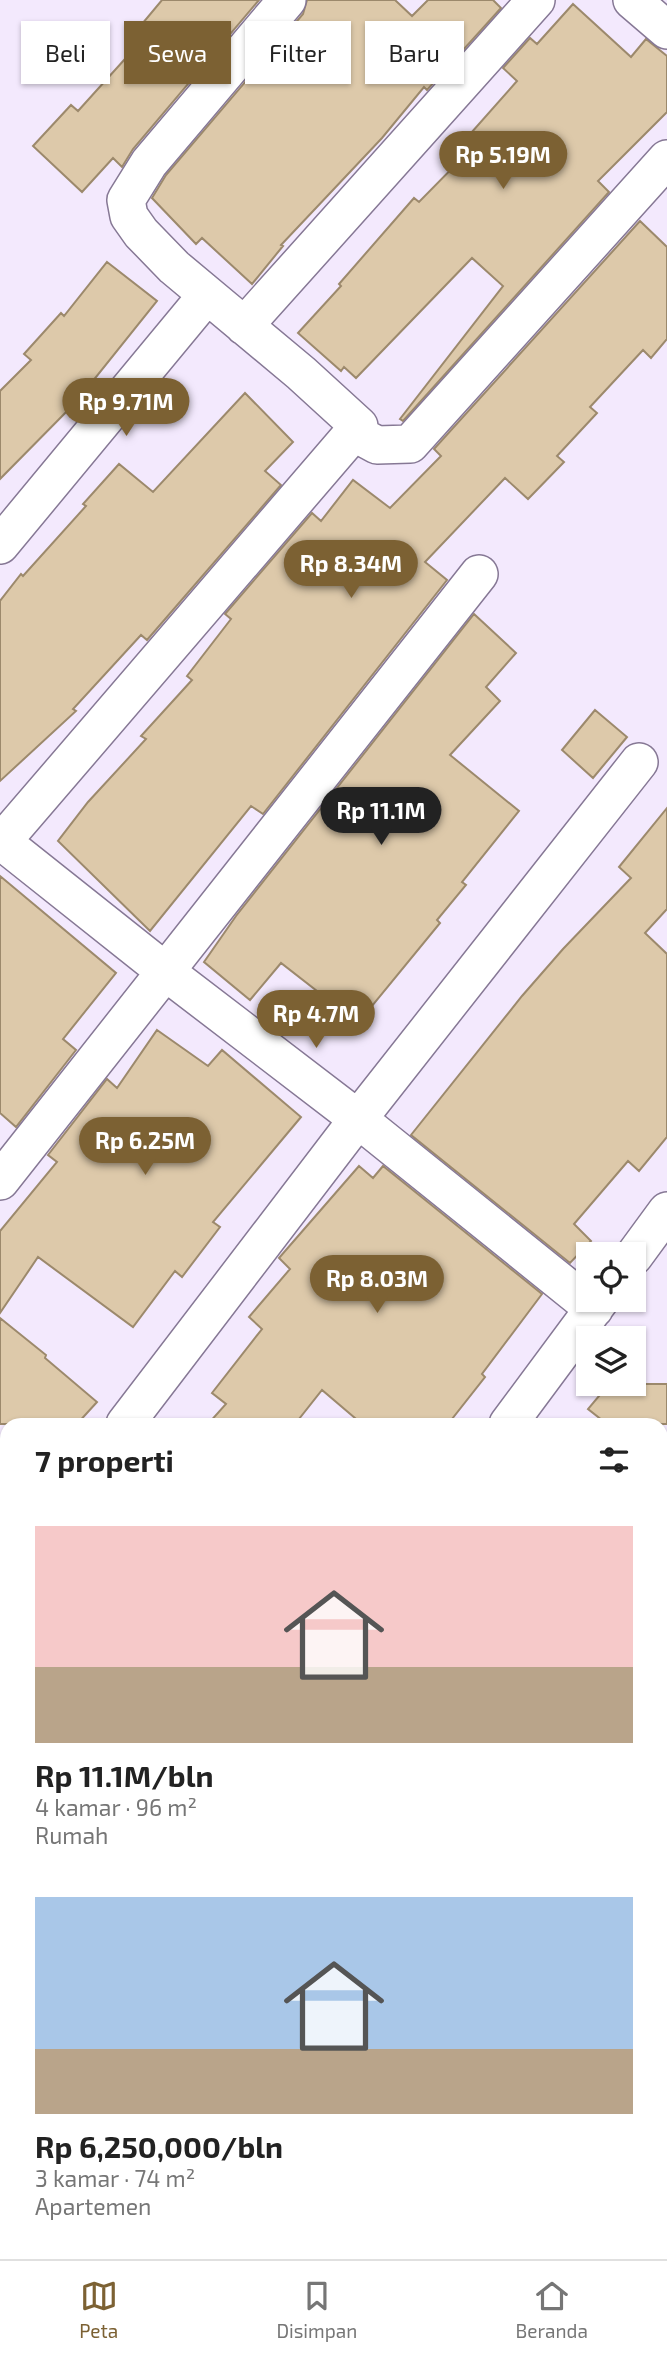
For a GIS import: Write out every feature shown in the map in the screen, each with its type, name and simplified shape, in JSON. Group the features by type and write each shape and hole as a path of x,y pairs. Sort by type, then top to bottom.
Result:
{"street":[{"path":"287,0 149,163 127,200 129,216 141,233 206,295 302,373 359,426 1,842 576,1289"},
{"path":"244,326 536,0"},
{"path":"632,0 667,30"},
{"path":"353,432 377,445 410,444 667,159"},
{"path":"0,545 206,295"},
{"path":"0,1181 479,574"},
{"path":"130,1418 358,1119 639,762"},
{"path":"644,1242 667,1211"},
{"path":"512,1418 592,1312"}],"building":[{"path":"162,0 259,0 231,33 231,21 144,21"},
{"path":"307,0 395,0 412,16 428,0 493,0 501,8 464,49 464,21 365,21 365,84 432,84 427,90 424,87 382,138 281,245 283,246 252,284 202,238 196,244 152,198 166,175 245,82 351,84 351,21 297,21 303,14"},
{"path":"573,4 631,57 646,39 667,56 667,112 598,181 609,192 403,421 400,419 503,286 472,258 356,378 344,367 341,371 298,333 414,198 419,202 479,141 471,133 517,81 503,68 530,38 537,44"},
{"path":"124,60 124,84 188,84 133,149 122,167 113,158 82,192 33,146 71,105 78,111 102,84 110,84 110,76"},
{"path":"640,221 667,247 667,339 651,358 643,350 590,407 597,413 557,456 564,462 528,499 505,478 425,562 447,580 263,814 251,806 150,931 58,841 88,802 146,739 141,736 192,680 187,676 231,619 225,614 312,513 321,521 353,480 390,508 441,456 434,449"},
{"path":"107,262 157,301 76,402 0,479 0,391 31,360 24,354 61,313 64,316"},
{"path":"245,393 293,442 265,471 281,485 147,640 141,635 73,709 76,711 0,781 0,601 21,574 23,576 86,506 83,504 119,464 153,492"},
{"path":"474,614 516,653 486,687 500,701 450,755 519,811 462,882 466,885 437,920 440,923 358,1023 281,963 250,1000 204,962 236,916"},
{"path":"595,710 627,737 593,778 562,750"},
{"path":"667,808 667,909 645,933 667,954 667,1137 639,1171 628,1161 574,1224 591,1241 576,1242 576,1257 570,1263 411,1135 522,996 631,878 619,867"},
{"path":"0,876 116,973 63,1039 76,1050 16,1127 0,1113"},
{"path":"157,1030 208,1066 222,1050 301,1117 213,1222 220,1227 182,1277 175,1271 133,1327 38,1257 0,1313 0,1231 57,1162 48,1155 107,1079 117,1088"},
{"path":"359,1166 373,1178 383,1166 542,1294 482,1374 485,1377 453,1418 355,1418 322,1390 300,1418 213,1418 226,1404 212,1393 262,1329 249,1317 290,1269 279,1258"},
{"path":"0,1318 46,1355 45,1358 97,1402 82,1418 0,1418"},
{"path":"646,1384 667,1384 667,1418 599,1418 588,1409 599,1396 646,1396"}]}
